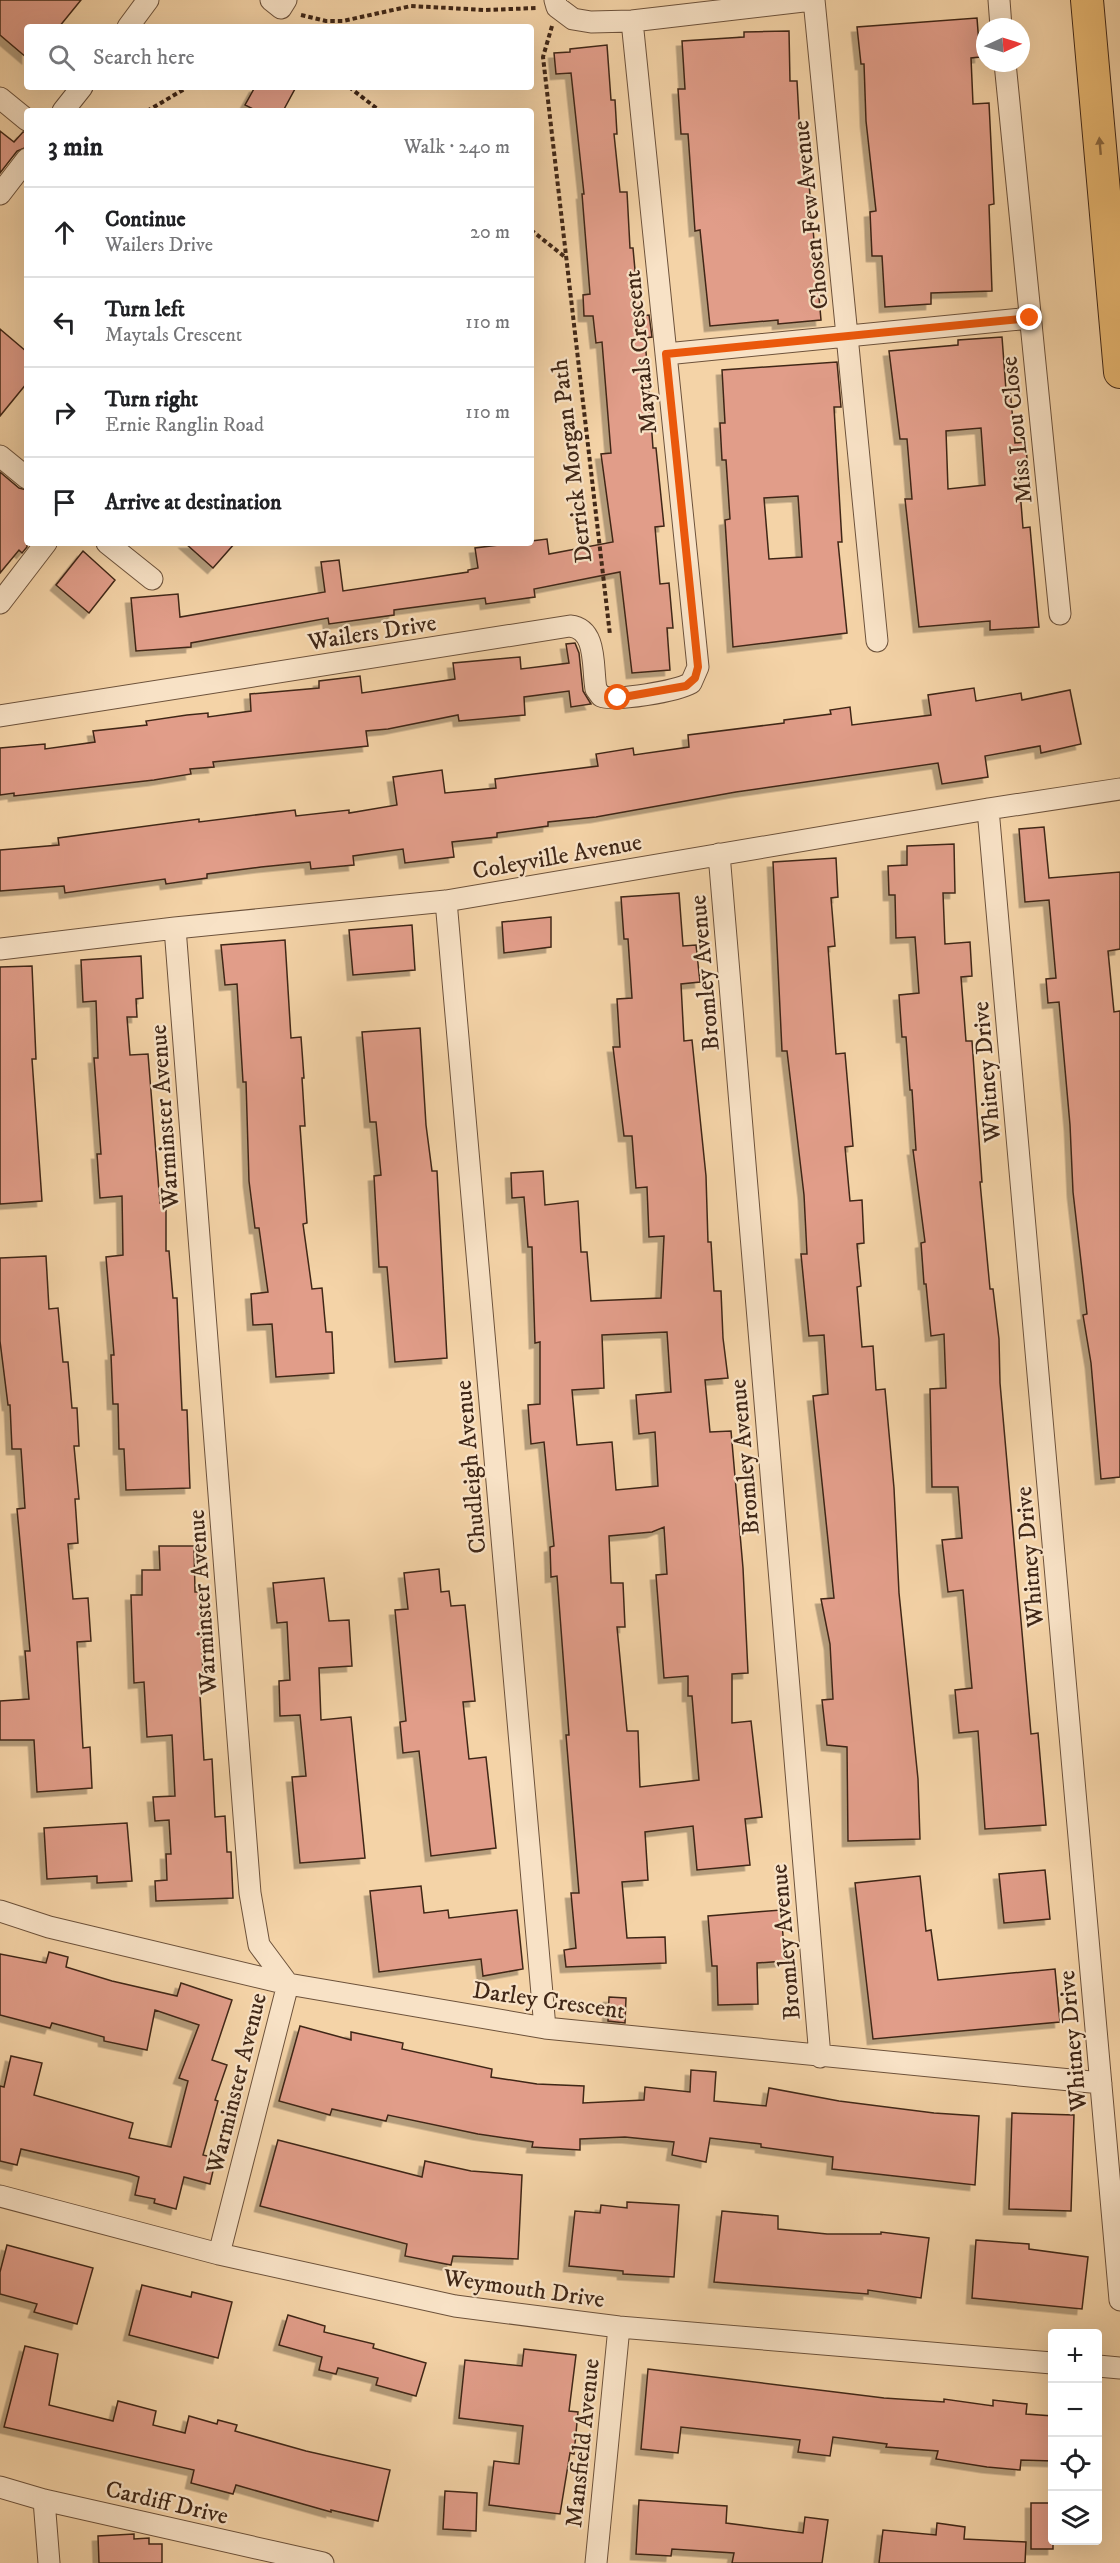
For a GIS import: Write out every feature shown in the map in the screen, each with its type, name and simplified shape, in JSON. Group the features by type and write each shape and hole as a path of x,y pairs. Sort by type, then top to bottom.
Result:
{"highway":[{"path":"1088,0 1120,372"}],"street":[{"path":"130,24 148,0"},
{"path":"556,4 573,19 591,22 632,21 813,0"},
{"name":"Chosen Few Avenue","path":"813,0 878,641"},
{"path":"999,0 1000,18"},
{"name":"Maytals Crescent","path":"632,21 698,667 695,678"},
{"name":"Miss Lou Close","path":"1006,72 1060,614"},
{"path":"65,108 80,90"},
{"path":"0,98 24,118"},
{"path":"0,194 24,163"},
{"path":"666,354 1030,318"},
{"path":"0,456 24,476"},
{"path":"0,603 44,546"},
{"path":"111,546 152,579"},
{"name":"Wailers Drive","path":"0,716 570,626 582,629 589,638 596,689 607,699 686,686 695,678"},
{"name":"Coleyville Avenue","path":"0,949 175,928 446,902 719,854 1120,789"},
{"name":"Whitney Drive","path":"988,809 1120,2300"},
{"name":"Bromley Avenue","path":"719,854 820,2057"},
{"name":"Chudleigh Avenue","path":"446,902 545,2028"},
{"name":"Warminster Avenue","path":"175,928 249,1893 259,1946 288,1984 219,2254"},
{"name":"Darley Crescent","path":"0,1911 49,1927 288,1984 545,2028 1101,2083"},
{"name":"Weymouth Drive","path":"0,2196 219,2254 455,2306 619,2327 1048,2363"},
{"name":"Mansfield Avenue","path":"596,2563 619,2327"},
{"path":"1102,2366 1120,2368"},
{"name":"Cardiff Drive","path":"0,2487 44,2500 323,2563"},
{"path":"44,2500 49,2563"}],"path":[{"path":"279,3 305,16 335,21 357,19 378,12 411,6 485,10 556,4"},
{"name":"Derrick Morgan Path","path":"556,4 543,57 611,640"},
{"path":"152,108 183,90"},
{"path":"354,90 376,108"},
{"path":"534,232 565,257"}],"building":[{"path":"0,0 81,0 61,24 24,24 24,55 0,35"},
{"path":"976,18 976,57 971,58 973,104 989,103 994,204 989,205 992,291 931,293 931,304 885,307 882,256 872,256 870,212 876,211 866,121 864,64 861,64 857,27"},
{"path":"789,31 790,81 797,81 800,135 805,172 808,172 821,320 778,324 778,320 710,326 700,230 695,231 688,134 681,134 678,89 685,89 682,41 744,37 744,32"},
{"path":"607,45 611,100 615,100 617,134 614,134 620,192 627,192 630,248 633,248 637,292 640,291 641,316 649,315 652,337 645,338 653,448 656,448 664,526 655,527 660,584 669,583 673,628 667,628 670,670 632,673 620,572 534,589 535,597 486,604 485,598 394,610 394,615 329,624 328,618 191,643 191,647 136,651 131,598 178,594 180,617 325,592 321,562 339,560 343,591 468,572 468,570 478,568 475,548 534,546 534,541 547,539 549,554 613,542 601,454 611,453 602,342 596,343 593,316 584,316 583,295 590,294 582,194 584,194 571,73 556,74 554,53 570,52 570,49"},
{"path":"253,90 294,90 285,108 251,108 245,105"},
{"path":"0,131 14,142 24,132 24,148 17,151 0,173"},
{"path":"0,329 24,349 24,387 0,416"},
{"path":"1002,337 1006,390 1010,389 1015,443 1026,442 1028,477 1019,478 1023,528 1030,527 1039,627 990,630 990,621 919,627 905,499 912,499 907,439 900,439 889,351 958,345 958,340","holes":["981,428 985,485 948,489 946,431"]},
{"path":"837,362 841,407 834,407 842,542 838,542 847,633 733,647 725,520 730,519 726,460 722,460 720,423 725,423 722,370","holes":["798,496 802,557 769,559 764,498"]},
{"path":"0,472 19,488 24,489 24,546 27,547 22,553 19,550 0,573"},
{"path":"188,546 232,546 213,568"},
{"path":"83,551 115,580 89,613 56,585"},
{"path":"575,643 579,653 583,691 591,704 571,707 569,691 524,697 525,715 459,721 458,715 366,731 368,746 213,762 214,767 190,769 191,774 154,780 14,796 14,793 0,795 0,748 45,744 45,749 95,742 93,731 147,725 146,721 187,715 208,713 208,717 251,711 250,694 319,688 319,681 360,676 362,693 455,679 453,663 520,657 521,669 569,663 566,644"},
{"path":"974,688 976,701 1021,693 1022,700 1070,690 1081,744 1041,753 1040,746 985,756 988,777 942,784 938,763 736,792 596,817 548,822 548,826 497,833 497,837 452,842 454,857 405,863 403,849 353,856 354,865 311,869 310,862 207,874 207,878 166,884 165,879 65,893 64,886 0,891 0,850 59,845 58,838 199,819 199,822 295,810 296,816 349,810 349,813 397,805 393,777 442,770 445,793 496,788 495,779 598,766 596,754 633,748 634,755 689,747 688,735 784,723 784,720 831,714 830,710 850,707 852,725 931,715 928,695"},
{"path":"1044,827 1049,878 1120,872 1120,949 1108,951 1114,1012 1120,1011 1120,1477 1101,1479 1091,1363 1083,1315 1087,1314 1073,1192 1070,1125 1059,1002 1048,1003 1046,979 1056,978 1049,900 1025,902 1019,829"},
{"path":"954,844 955,893 943,893 945,944 970,942 972,976 961,977 966,1041 972,1041 982,1182 980,1182 990,1289 993,1289 999,1339 1000,1383 1031,1734 1038,1733 1046,1825 985,1829 978,1731 959,1733 955,1690 972,1688 963,1590 948,1592 942,1540 962,1538 958,1487 932,1487 930,1389 946,1388 944,1334 931,1336 926,1284 924,1284 921,1243 925,1242 913,1150 916,1150 912,1090 910,1090 906,1037 902,1037 899,995 919,993 915,937 896,938 895,895 889,895 888,866 907,865 907,846"},
{"path":"836,858 838,897 831,898 835,946 828,947 836,1054 845,1053 853,1146 845,1147 850,1201 862,1200 864,1243 857,1244 861,1286 857,1287 862,1347 873,1346 876,1390 885,1389 894,1488 899,1593 918,1779 920,1839 848,1841 847,1747 827,1745 822,1700 833,1699 830,1644 821,1599 834,1598 813,1396 828,1394 824,1335 809,1336 801,1254 807,1254 804,1195 787,1051 782,1051 773,862"},
{"path":"679,893 683,946 696,945 700,982 681,984 684,1041 692,1040 706,1176 708,1242 711,1242 714,1291 721,1291 728,1378 705,1380 710,1432 731,1431 743,1568 748,1673 732,1674 732,1723 751,1721 762,1817 745,1819 750,1865 697,1870 693,1826 645,1832 648,1880 622,1882 627,1938 665,1937 666,1963 566,1967 564,1950 576,1948 571,1893 579,1893 566,1735 569,1735 557,1576 551,1577 550,1547 554,1546 544,1442 531,1444 528,1405 540,1404 540,1342 535,1343 532,1247 528,1247 524,1197 512,1198 511,1173 543,1171 545,1205 578,1201 581,1252 587,1252 591,1301 661,1298 664,1236 649,1237 647,1187 636,1188 632,1136 624,1136 613,1047 620,1047 617,999 632,998 628,939 624,939 621,897","holes":["667,1332 671,1392 636,1395 639,1434 655,1432 658,1486 616,1490 612,1442 577,1445 572,1390 604,1388 602,1335","664,1527 667,1574 656,1575 664,1678 688,1676 688,1696 692,1696 699,1780 640,1787 638,1731 627,1731 617,1627 625,1627 623,1583 611,1583 609,1536 652,1532"]},
{"path":"551,917 551,947 504,953 502,922"},
{"path":"412,925 415,970 353,975 349,930"},
{"path":"285,940 291,1038 301,1037 304,1078 302,1078 305,1126 300,1126 307,1223 303,1224 312,1289 322,1288 326,1332 332,1332 334,1373 276,1377 272,1324 253,1325 251,1294 268,1292 259,1228 255,1228 249,1181 246,1082 243,1082 237,984 225,985 221,945"},
{"path":"141,956 143,998 136,999 137,1017 127,1017 130,1055 148,1054 160,1203 166,1203 166,1251 169,1251 173,1298 177,1298 182,1410 187,1410 190,1488 126,1490 124,1449 119,1449 118,1404 113,1404 111,1355 114,1355 106,1257 123,1255 122,1196 100,1198 97,1154 101,1154 94,1058 98,1058 96,1001 83,1002 81,960"},
{"path":"32,966 36,1059 32,1059 42,1201 0,1204 0,967"},
{"path":"420,1028 426,1125 432,1171 437,1171 447,1358 395,1362 387,1267 379,1267 374,1176 381,1175 376,1122 370,1122 362,1032"},
{"path":"46,1256 49,1309 58,1308 63,1362 68,1362 72,1408 77,1408 79,1446 74,1446 79,1499 75,1499 78,1543 68,1544 73,1599 88,1598 91,1641 77,1642 83,1748 90,1747 92,1788 37,1792 34,1740 0,1740 0,1701 29,1699 25,1651 30,1651 17,1509 25,1508 21,1449 12,1449 10,1405 8,1405 0,1341 0,1258"},
{"path":"159,1546 194,1546 195,1592 200,1592 203,1678 199,1679 204,1760 212,1759 215,1817 225,1816 227,1852 231,1852 233,1898 156,1901 155,1881 167,1880 166,1854 171,1854 169,1820 155,1821 153,1797 175,1796 172,1735 147,1737 144,1682 134,1683 131,1595 142,1595 142,1570 160,1570"},
{"path":"439,1569 441,1592 449,1591 451,1606 465,1605 475,1701 463,1702 469,1759 486,1757 496,1848 431,1856 419,1751 403,1753 400,1722 406,1721 395,1610 408,1609 404,1573"},
{"path":"324,1578 329,1621 349,1620 352,1666 319,1668 321,1720 351,1717 365,1858 300,1863 292,1777 306,1776 300,1715 280,1716 279,1681 290,1680 287,1622 277,1623 273,1583"},
{"path":"127,1823 132,1881 97,1883 97,1876 47,1879 44,1828"},
{"path":"1045,1870 1050,1919 1004,1923 999,1874"},
{"path":"920,1876 926,1931 931,1930 938,1980 1055,1969 1060,2022 873,2039 855,1883"},
{"path":"421,1886 424,1913 448,1910 449,1918 517,1910 523,1969 483,1976 481,1959 379,1972 370,1891"},
{"path":"781,1910 785,1961 757,1963 758,2004 718,2005 717,1966 712,1966 708,1916"},
{"path":"49,1952 68,1957 66,1967 112,1981 177,1996 181,1983 232,2000 212,2060 227,2065 215,2100 218,2101 203,2155 216,2158 210,2184 184,2177 176,2209 154,2203 155,2199 135,2195 139,2177 130,2174 21,2149 17,2165 0,2161 0,2086 4,2087 11,2056 42,2063 34,2095 133,2123 129,2138 171,2147 188,2081 179,2078 199,2025 155,2010 147,2050 104,2041 104,2037 52,2023 50,2028 0,2015 0,1954 46,1963"},
{"path":"609,1997 626,1998 625,2023 608,2021"},
{"path":"300,2026 351,2040 351,2032 403,2043 402,2049 492,2069 491,2077 537,2084 584,2086 583,2103 644,2100 645,2087 690,2092 691,2070 716,2072 714,2101 766,2106 769,2088 839,2101 934,2113 979,2116 975,2185 832,2169 833,2157 761,2147 761,2144 710,2138 706,2162 672,2155 674,2142 625,2137 580,2139 580,2150 532,2147 533,2142 478,2134 388,2115 386,2121 332,2109 330,2115 279,2101"},
{"path":"1012,2113 1074,2115 1071,2211 1009,2209"},
{"path":"278,2140 422,2177 425,2161 471,2171 522,2175 518,2259 453,2256 451,2265 405,2256 407,2244 260,2206"},
{"path":"627,2202 679,2205 674,2277 623,2274 623,2271 569,2266 575,2211 600,2213 601,2205 627,2208"},
{"path":"722,2211 778,2216 778,2229 827,2234 881,2234 881,2232 929,2238 921,2298 868,2290 868,2294 714,2282"},
{"path":"976,2240 1029,2244 1029,2249 1088,2257 1082,2309 972,2298"},
{"path":"7,2245 93,2268 77,2324 34,2312 37,2304 0,2294 0,2272"},
{"path":"142,2285 191,2297 192,2292 232,2302 218,2358 129,2335"},
{"path":"288,2315 325,2326 324,2332 374,2344 373,2348 426,2363 416,2396 376,2385 378,2378 338,2368 336,2374 319,2370 322,2357 279,2345"},
{"path":"25,2346 58,2354 49,2405 113,2421 118,2401 156,2411 153,2425 185,2433 189,2416 217,2424 218,2420 237,2425 235,2431 306,2451 390,2470 378,2521 331,2510 331,2512 236,2485 233,2494 191,2483 194,2470 4,2427"},
{"path":"524,2349 576,2355 569,2411 578,2412 574,2454 570,2453 560,2514 489,2505 494,2461 519,2464 523,2426 459,2418 465,2360 522,2366"},
{"path":"648,2369 884,2398 944,2402 944,2399 993,2406 993,2400 1027,2404 1026,2414 1048,2416 1048,2461 1021,2460 1020,2470 936,2459 938,2451 886,2447 887,2444 833,2437 830,2456 798,2452 800,2440 681,2427 678,2453 641,2449"},
{"path":"445,2491 477,2493 476,2531 443,2529"},
{"path":"639,2500 727,2506 726,2523 803,2533 805,2517 828,2520 822,2563 732,2563 734,2553 672,2549 671,2556 636,2554"},
{"path":"1031,2503 1048,2503 1048,2545 1053,2545 1053,2549 1031,2549"},
{"path":"937,2523 965,2527 964,2539 1026,2542 1025,2563 879,2563 883,2530 936,2535"},
{"path":"134,2534 134,2539 149,2538 149,2544 162,2544 162,2563 99,2563 98,2536"}],"route":[{"path":"618,698 686,686 698,673 666,354 1030,318"}]}
